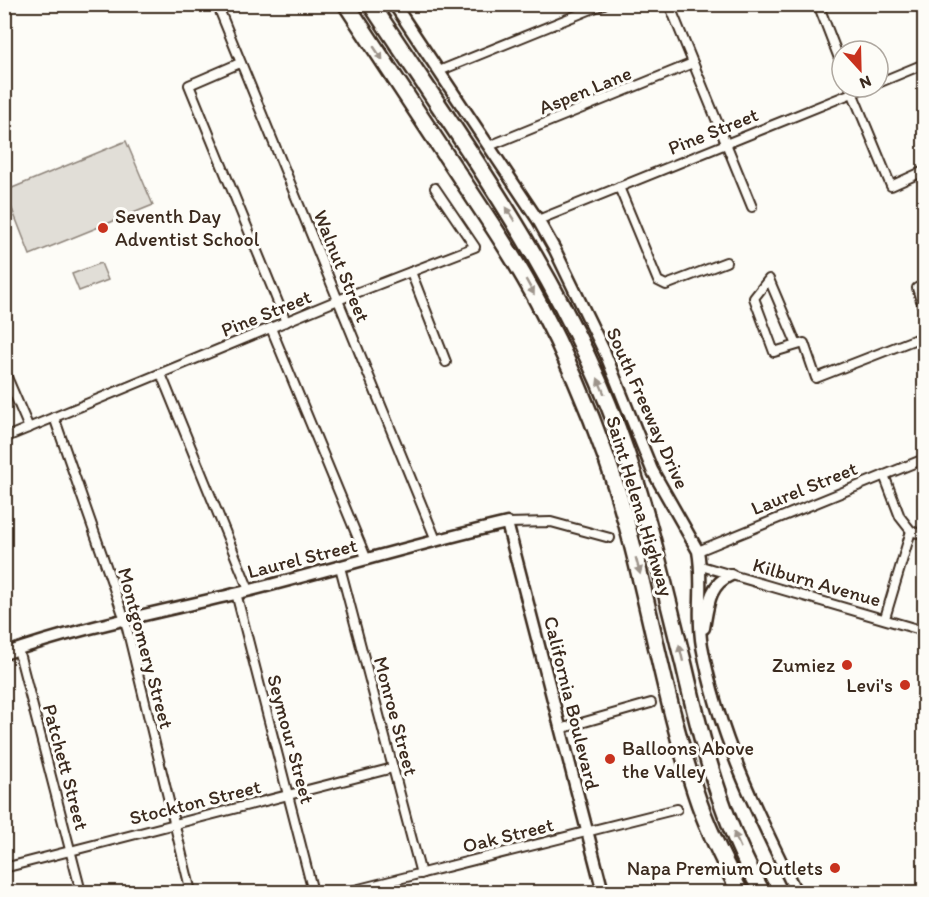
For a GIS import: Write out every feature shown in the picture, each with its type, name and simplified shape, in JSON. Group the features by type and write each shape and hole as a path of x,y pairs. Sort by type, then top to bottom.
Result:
{"highway":[{"name":"Saint Helena Highway","path":"346,4 505,245 538,303 569,365 596,429 619,495 696,794 717,848 740,892"},
{"name":"Saint Helena Highway","path":"371,4 522,233 556,292 601,385 626,450 647,516 700,733 716,788 736,839 762,892"},
{"path":"696,794 719,865 734,892"}],"street":[{"name":"Walnut Street","path":"217,4 436,540"},
{"name":"South Freeway Drive","path":"394,4 538,220 555,250 605,352 663,491 698,551 701,566 699,610 701,644 710,683 732,754 796,892"},
{"path":"439,71 604,4"},
{"path":"669,4 752,207"},
{"path":"818,4 832,39"},
{"path":"240,63 189,85 286,322"},
{"name":"Aspen Lane","path":"489,146 693,63"},
{"path":"890,77 924,64"},
{"name":"Pine Street","path":"538,220 830,99"},
{"path":"855,99 891,186 924,171"},
{"path":"619,187 658,281 666,285 726,262"},
{"name":"Pine Street","path":"4,438 338,300 475,247 435,188"},
{"path":"411,272 446,362"},
{"path":"797,345 770,279 754,298 774,351 797,345 804,343 816,378 924,336"},
{"path":"924,285 917,288 924,310"},
{"path":"271,328 367,560"},
{"path":"4,370 29,428"},
{"path":"161,374 249,590"},
{"name":"Montgomery Street","path":"54,417 125,620 191,892"},
{"name":"Laurel Street","path":"698,551 924,459"},
{"path":"884,475 900,517 911,531 924,535"},
{"name":"Laurel Street","path":"4,654 125,620 507,523 551,522 610,538"},
{"name":"California Boulevard","path":"507,523 603,892"},
{"path":"885,618 911,531"},
{"name":"Kilburn Avenue","path":"701,566 924,631"},
{"name":"Monroe Street","path":"340,567 421,874"},
{"path":"701,644 714,588 722,578 731,575"},
{"name":"Seymour Street","path":"236,593 313,892"},
{"name":"Patchett Street","path":"18,649 81,892"},
{"path":"560,729 651,703"},
{"name":"Stockton Street","path":"4,868 393,768"},
{"name":"Oak Street","path":"347,892 677,809"}],"shaded area":[{"path":"126,141 153,205 30,255 5,191"},
{"path":"101,263 108,280 79,291 72,274"}],"place":[{"name":"Seventh Day Adventist School","path":"103,228"},
{"name":"Zumiez","path":"847,665"},
{"name":"Levi's","path":"905,685"},
{"name":"Balloons Above the Valley","path":"610,759"},
{"name":"Napa Premium Outlets","path":"835,868"}]}
